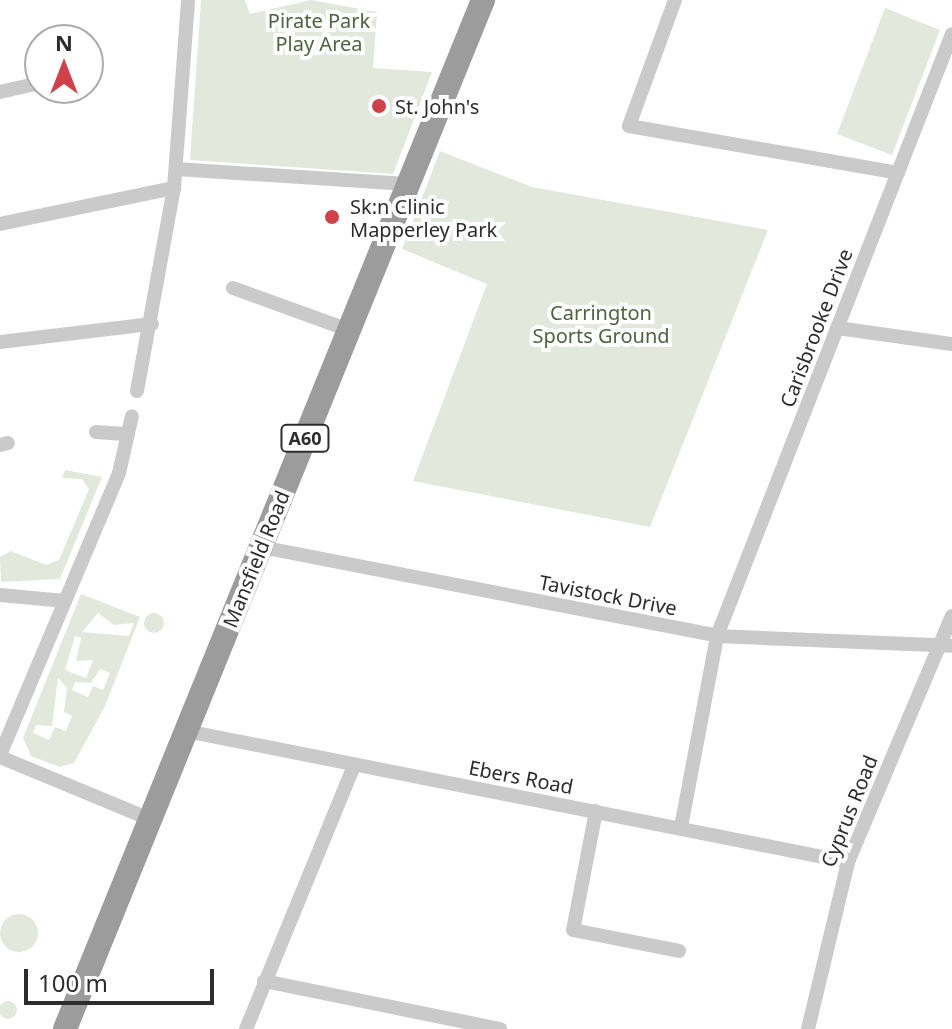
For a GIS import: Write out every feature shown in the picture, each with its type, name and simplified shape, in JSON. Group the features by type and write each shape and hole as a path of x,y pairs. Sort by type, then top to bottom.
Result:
{"highway":[{"name":"Mansfield Road","path":"65,1029 483,0"}],"street":[{"path":"137,391 152,324 174,188 188,0"},
{"path":"675,0 629,126 898,173"},
{"name":"Carisbrooke Drive","path":"681,827 717,636 952,34"},
{"path":"0,92 24,87"},
{"path":"176,169 408,184"},
{"path":"0,224 174,188"},
{"path":"233,288 349,330"},
{"path":"0,342 152,324"},
{"path":"837,328 952,344"},
{"path":"132,416 124,455 0,756 150,819"},
{"path":"96,432 128,434"},
{"name":"Tavistock Drive","path":"261,547 717,636 946,645"},
{"path":"0,595 65,601"},
{"name":"Cyprus Road","path":"808,1029 848,862 946,645 952,616"},
{"name":"Ebers Road","path":"186,731 848,862"},
{"path":"246,1029 354,766"},
{"path":"596,811 573,930 679,951"},
{"path":"264,981 500,1029"}],"green space":[{"name":"Pirate Park Play Area","path":"201,0 245,0 250,14 311,0 377,12 373,68 432,72 393,174 190,160"},
{"path":"885,8 940,30 892,155 837,134"},
{"name":"Carrington Sports Ground","path":"440,151 532,187 768,230 650,527 413,481 487,284 402,249"},
{"path":"65,470 102,477 60,579 1,582 0,557 11,551 46,565 59,560 89,489 82,479 62,478"},
{"path":"81,594 140,617 105,706 74,763 60,767 31,756 23,738","holes":["98,613 114,625 134,623 129,636 82,632","75,636 81,638 76,661 93,660 86,678 65,670","100,669 110,673 103,690 93,686 88,697 72,690 75,682 91,683","58,678 67,688 64,712 72,716 66,731 55,727 49,740 33,733 36,725 52,726"]},
{"path":"154,613 161,616 164,623 161,630 154,633 147,630 144,623 147,616"},
{"path":"19,914 33,919 38,933 33,947 19,952 5,947 0,933 5,919"},
{"path":"4,1001 12,1001 17,1010 15,1017 4,1019 -1,1014 -1,1006"}],"place":[{"name":"St. John's","path":"379,106"},
{"name":"Sk:n Clinic Mapperley Park","path":"332,217"}]}
